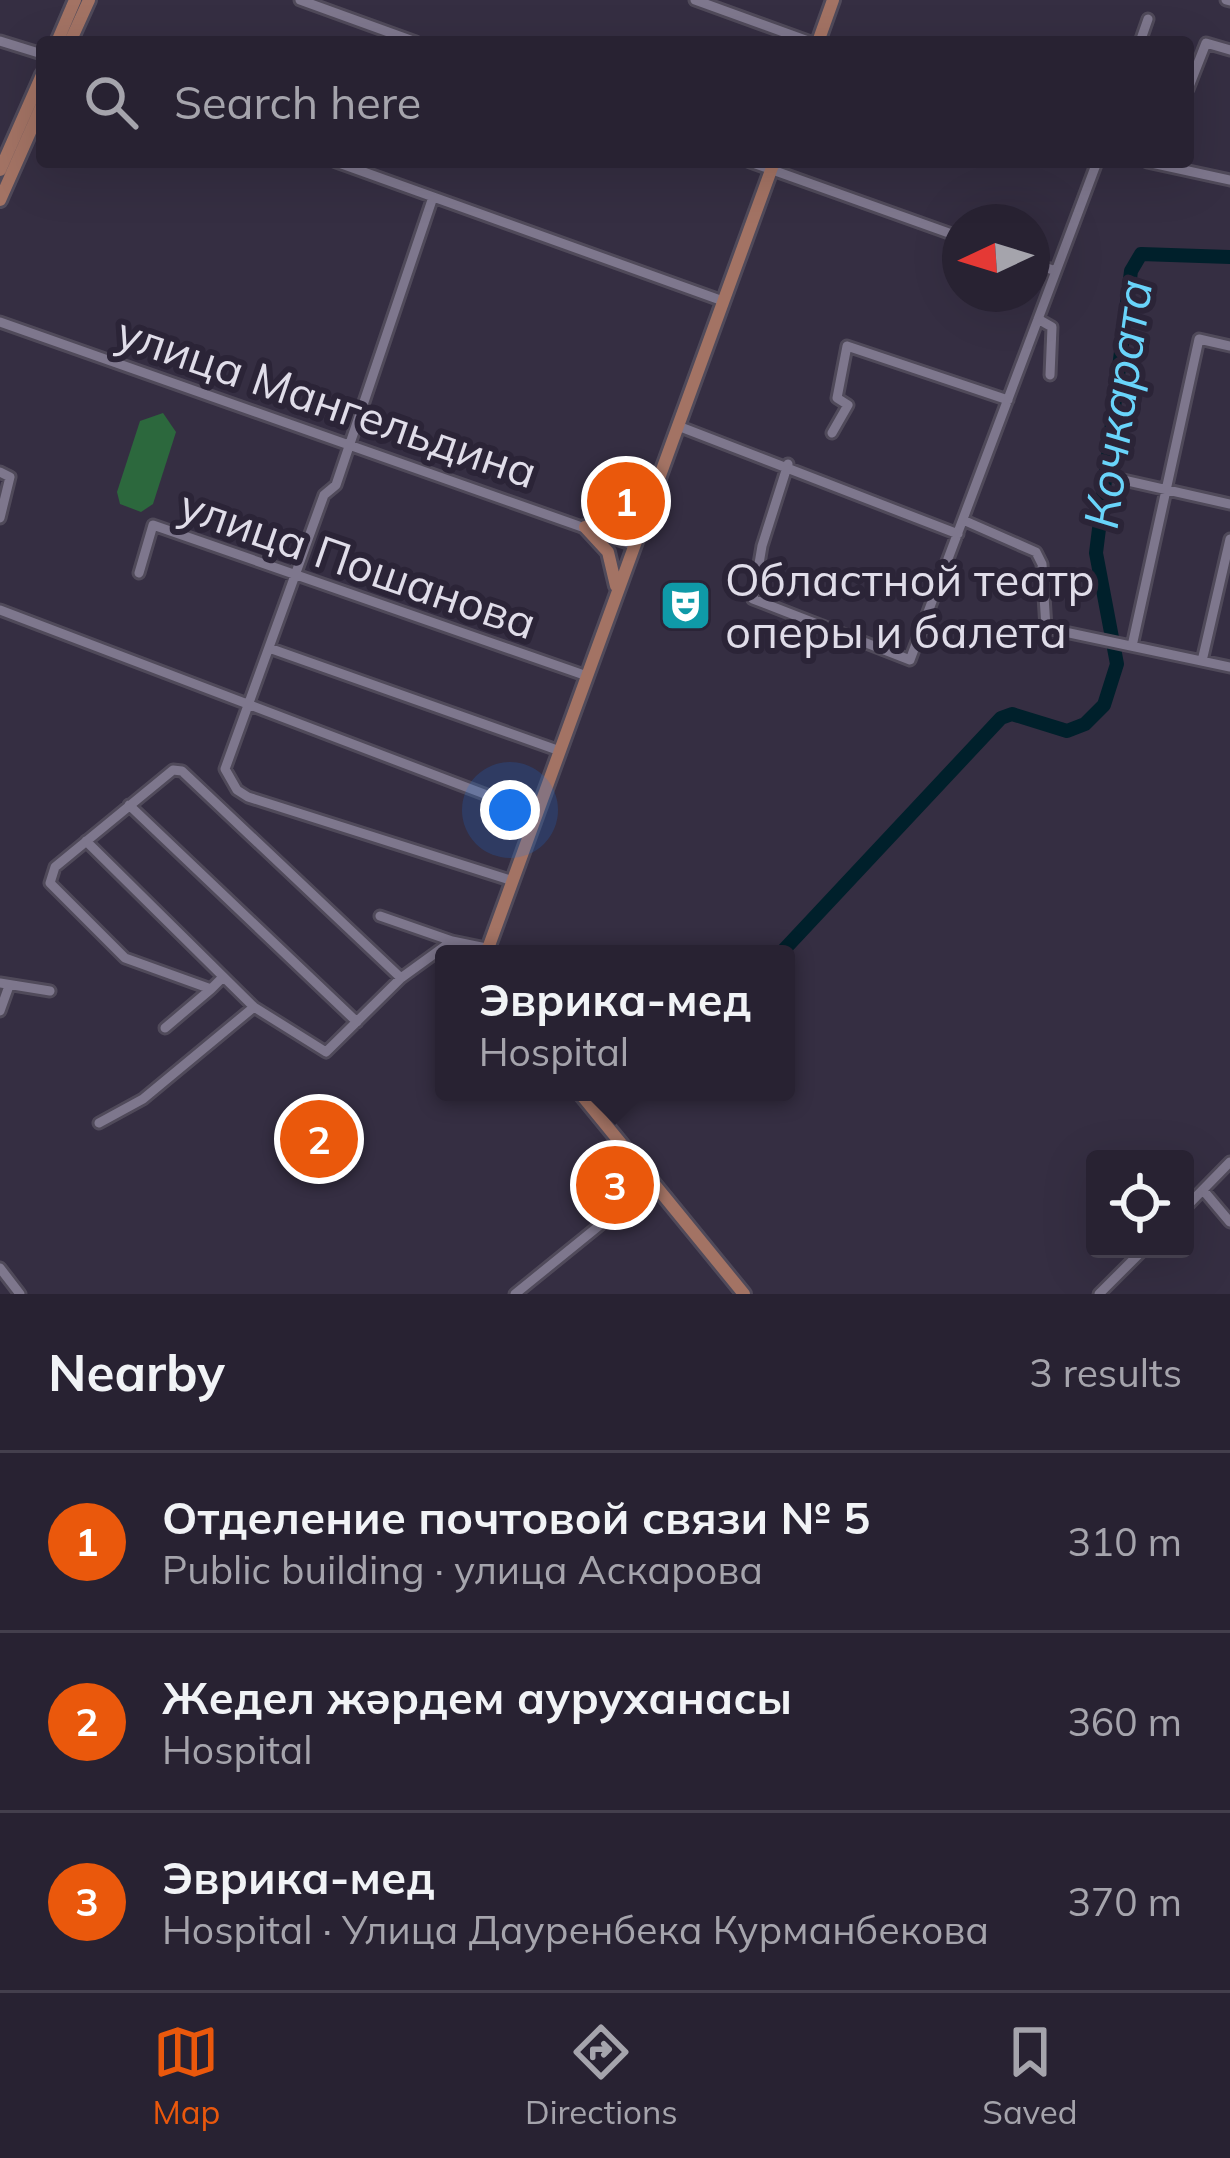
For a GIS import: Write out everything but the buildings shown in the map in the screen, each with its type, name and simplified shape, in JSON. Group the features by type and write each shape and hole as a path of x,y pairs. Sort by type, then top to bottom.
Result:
{"main road":[{"path":"60,36 76,0"},
{"path":"73,36 88,0"},
{"path":"817,36 832,0"},
{"path":"0,170 36,89"},
{"path":"0,200 36,119"},
{"path":"488,945 772,168"},
{"path":"585,527 620,525 650,499"},
{"path":"585,527 608,552 616,593"},
{"path":"586,1101 744,1294"}],"street":[{"path":"300,0 399,36"},
{"path":"695,0 797,36"},
{"path":"1142,36 1148,19"},
{"path":"0,41 36,52"},
{"path":"1194,74 1207,43 1230,50"},
{"path":"353,168 723,301"},
{"path":"778,168 942,230"},
{"path":"788,464 762,546 753,599 910,660 1095,168"},
{"path":"1177,168 1230,180"},
{"path":"433,197 336,485 324,495 299,575 225,769 236,790 248,797 513,881"},
{"path":"1050,270 1056,272"},
{"path":"1038,319 1052,327 1051,375"},
{"name":"улица Мангельдина","path":"0,322 633,545"},
{"path":"1132,646 1199,339 1230,346"},
{"path":"832,433 848,405 837,398 847,346 1008,400"},
{"path":"678,426 788,464 958,534"},
{"path":"0,472 10,477 0,518"},
{"path":"1119,479 1230,504"},
{"path":"963,520 1036,552 1042,564 1046,628 1230,667"},
{"name":"улица Пошанова","path":"139,573 153,525 587,676"},
{"path":"1202,661 1230,539"},
{"path":"0,610 248,709 538,814"},
{"path":"269,648 560,752"},
{"path":"211,988 125,958 50,883 55,867 178,770 400,979"},
{"path":"129,805 357,1022"},
{"path":"86,841 254,1007 326,1052 400,979 435,953"},
{"path":"380,916 467,945"},
{"path":"445,945 452,940"},
{"path":"165,1028 224,977"},
{"path":"0,1011 4,984 50,991"},
{"path":"99,1123 142,1099 254,1007"},
{"path":"1194,1199 1230,1162"},
{"path":"515,1294 653,1182"},
{"path":"1203,1190 1230,1222"},
{"path":"1099,1294 1135,1258"},
{"path":"0,1268 20,1294"}],"green space":[{"path":"163,413 176,432 153,504 141,512 120,504 117,492 140,421"}],"waterway":[{"name":"Кочкарата","path":"788,945 1001,718 1012,714 1067,731 1085,724 1104,705 1117,664 1096,553 1131,271 1141,254 1230,257"}],"place":[{"name":"Отделение почтовой связи № 5","path":"626,501"},
{"name":"Областной театр оперы и балета","path":"686,606"},
{"name":"Жедел жәрдем ауруханасы","path":"319,1139"},
{"name":"Эврика-мед","path":"615,1185"}]}
